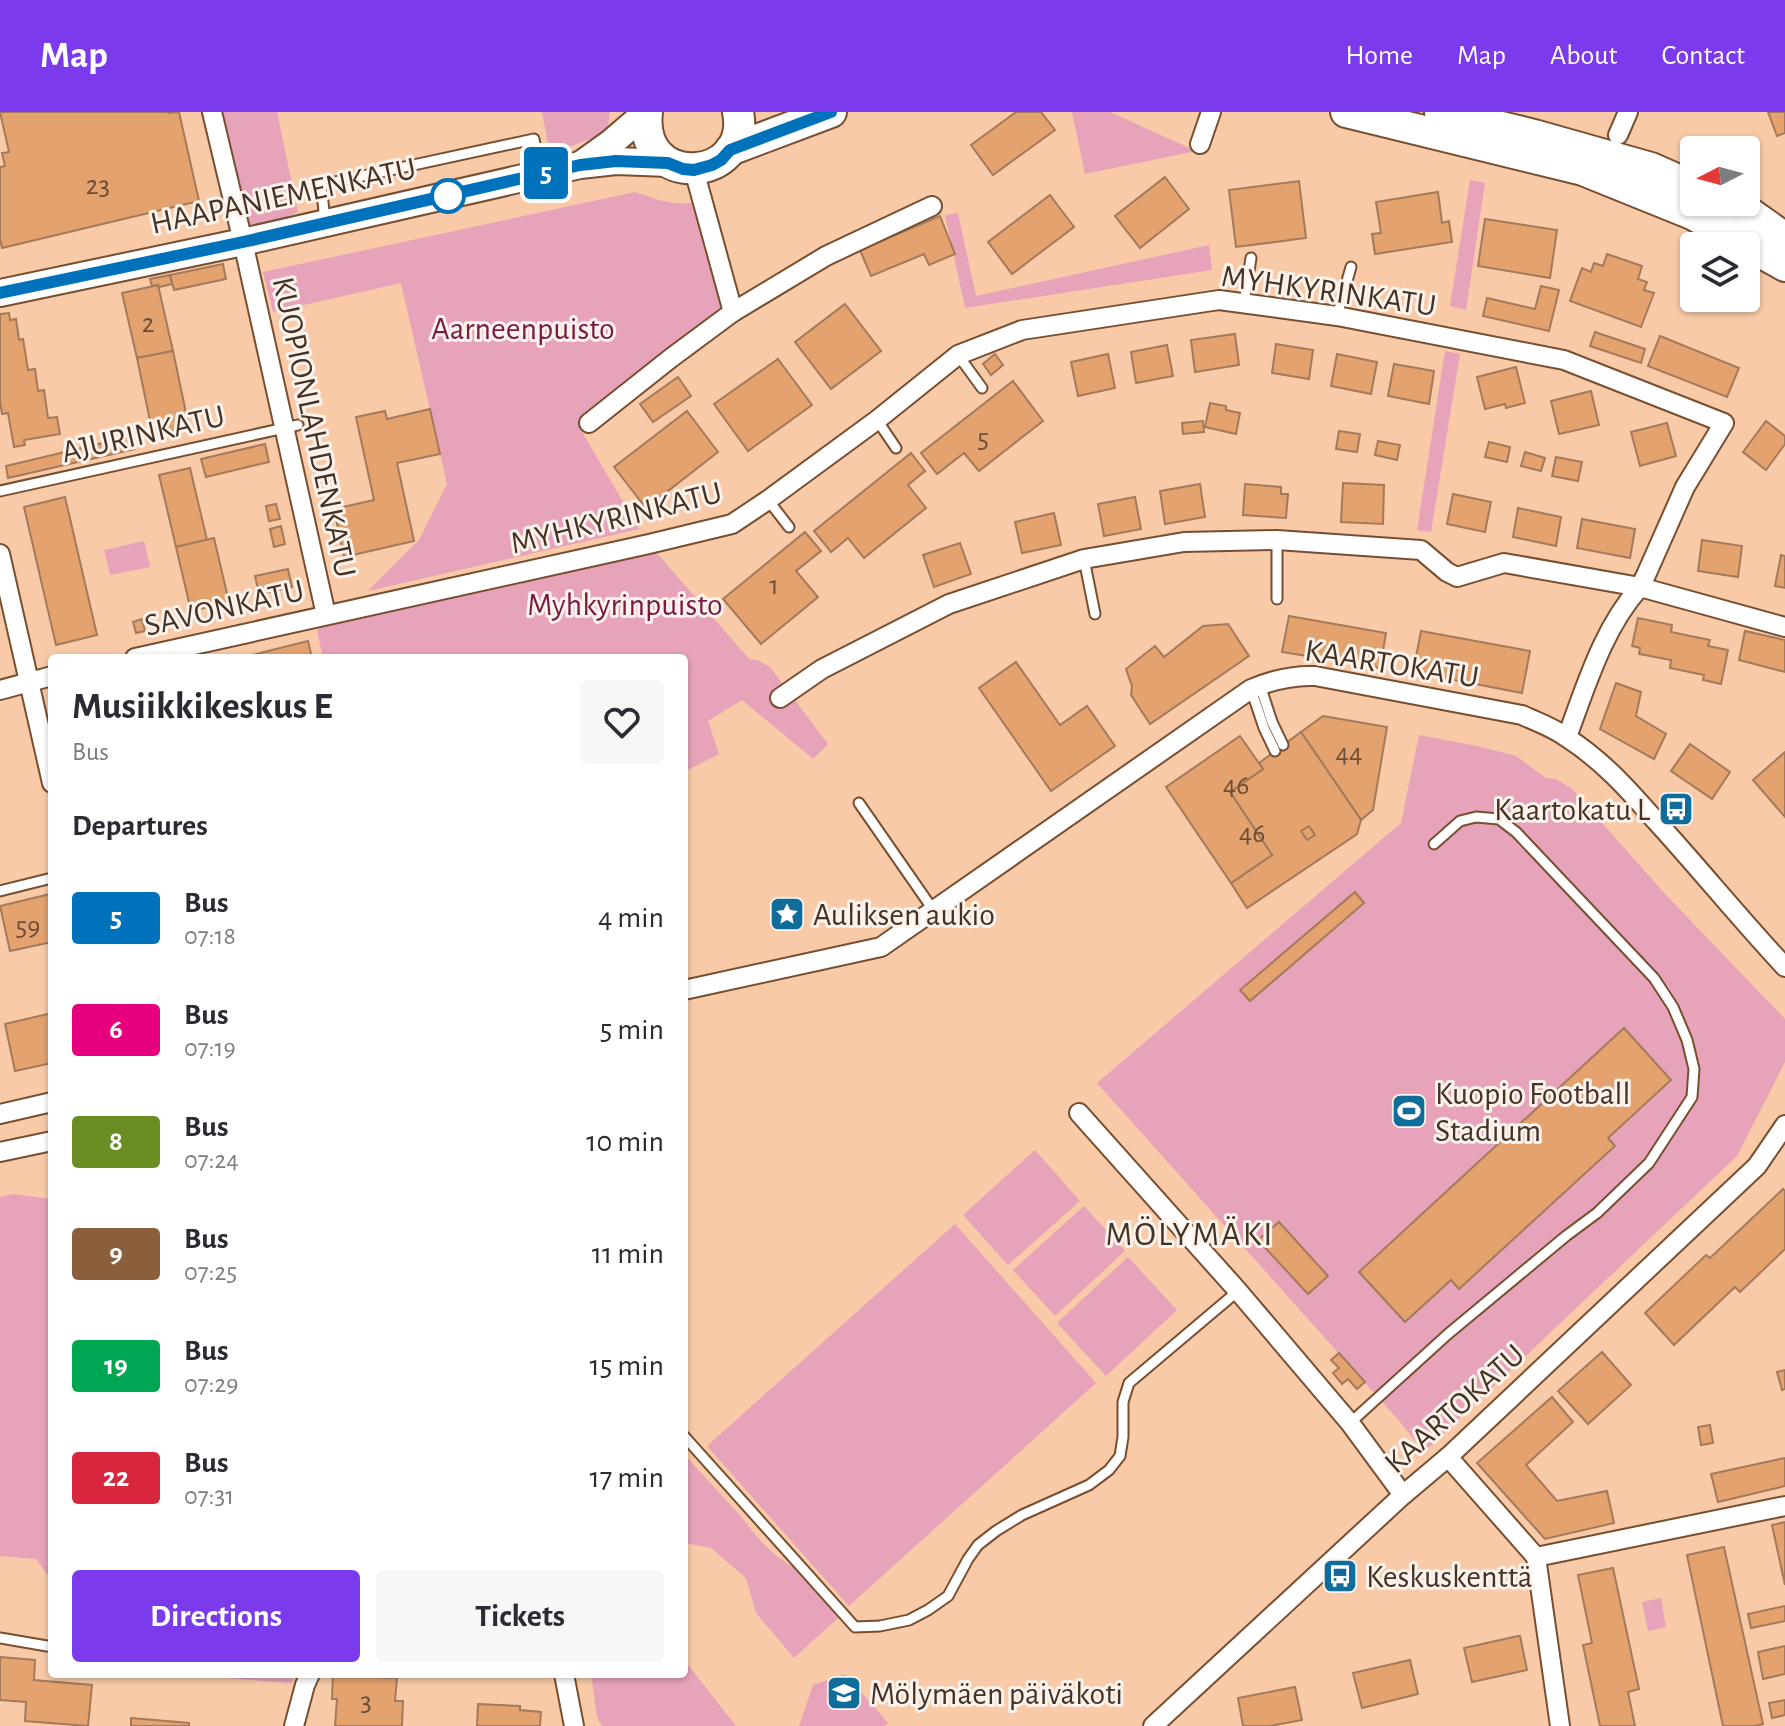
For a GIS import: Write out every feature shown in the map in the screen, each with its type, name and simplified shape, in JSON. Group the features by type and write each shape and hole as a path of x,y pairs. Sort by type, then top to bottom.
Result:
{"main road":[{"name":"HAAPANIEMENKATU","path":"580,165 646,112"},
{"path":"646,112 645,125 652,148 681,166 712,165 721,160 739,131 738,112"},
{"path":"730,150 831,112"},
{"path":"1346,112 1583,170 1692,214 1785,266"},
{"path":"1440,112 1651,168 1680,181"},
{"name":"HAAPANIEMENKATU","path":"0,293 243,242 580,165 616,161 681,166"},
{"path":"1754,216 1785,238"}],"street":[{"name":"KUOPIONLAHDENKATU","path":"212,112 291,426 326,615"},
{"path":"1200,144 1211,112"},
{"path":"1618,135 1628,112"},
{"path":"681,166 733,312"},
{"path":"589,423 733,312 826,256 932,206"},
{"name":"MYHKYRINKATU","path":"326,615 732,524 877,420 958,355 1022,330 1219,300 1337,316 1564,360 1724,423 1685,487 1640,587"},
{"path":"780,698 822,669 949,604 1084,559 1184,542 1277,540 1421,550 1457,577 1504,563 1640,587 1785,627"},
{"path":"0,554 48,765"},
{"path":"1567,737 1595,664 1624,605 1640,587"},
{"name":"SAVONKATU","path":"153,654 326,615"},
{"name":"KAARTOKATU","path":"688,989 881,947 1255,687 1288,676 1315,676 1522,715 1567,737 1611,771 1785,967"},
{"path":"0,690 48,677"},
{"path":"0,1114 48,1103"},
{"path":"1079,1113 1238,1291 1350,1423 1403,1495"},
{"name":"KAARTOKATU","path":"1153,1726 1448,1457 1757,1166 1784,1130"},
{"path":"0,1152 48,1142"},
{"path":"1448,1457 1536,1557 1560,1726"},
{"path":"1536,1557 1785,1506"},
{"path":"294,1726 308,1678"},
{"path":"565,1678 574,1726"}],"lane":[{"path":"325,223 321,185 534,139 541,174"},
{"path":"1244,303 1251,258"},
{"path":"1337,316 1351,267"},
{"path":"958,355 982,388"},
{"path":"877,420 896,448"},
{"name":"AJURINKATU","path":"0,491 291,426"},
{"path":"768,500 789,527"},
{"path":"1277,540 1277,599"},
{"path":"1084,559 1095,614"},
{"path":"1255,687 1264,728 1279,748"},
{"path":"859,803 934,911"},
{"path":"1350,1423 1448,1334 1597,1213 1649,1163 1692,1097 1694,1069 1687,1040 1673,1007 1654,978 1516,832 1499,819 1476,817 1460,821 1434,844"},
{"path":"0,891 48,879"},
{"path":"688,1440 855,1627 909,1620 948,1596 978,1545 996,1531 1022,1515 1089,1485 1109,1470 1120,1456 1123,1402 1129,1383 1238,1291"},
{"path":"0,1638 47,1646"}],"green space":[{"path":"223,112 277,112 298,212 249,233"},
{"path":"542,112 610,112 607,132 550,155"},
{"path":"1072,112 1110,112 1196,151 1085,174"},
{"path":"1470,180 1485,183 1466,310 1450,306"},
{"name":"Aarneenpuisto","path":"635,192 669,202 703,201 733,312 671,358 654,359 578,425 639,529 368,591 419,540 447,484 401,283 273,312 263,272"},
{"path":"958,213 976,296 1209,245 1212,270 965,308 945,215"},
{"path":"1445,351 1460,354 1431,532 1417,530"},
{"path":"144,541 150,567 110,575 104,550"},
{"name":"Myhkyrinpuisto","path":"649,544 750,660 770,667 828,744 813,759 742,700 708,721 719,754 688,770 688,654 322,654 317,631 326,615"},
{"name":"Kuopio Football Stadium","path":"1419,735 1516,756 1546,778 1556,779 1572,789 1666,895 1785,1019 1785,1062 1737,1156 1424,1452 1097,1083 1401,823"},
{"path":"1035,1150 1080,1201 1008,1265 963,1215"},
{"path":"13,1194 48,1198 48,1576 36,1559 0,1556 0,1197"},
{"path":"1084,1206 1125,1251 1055,1316 1013,1270"},
{"path":"955,1224 1096,1383 849,1606 707,1446"},
{"path":"1128,1257 1177,1310 1106,1376 1057,1323"},
{"path":"688,1458 757,1537 794,1568 838,1618 794,1658 756,1613 746,1578 711,1548 688,1544"},
{"path":"1661,1598 1666,1627 1648,1631 1642,1602"},
{"path":"688,1665 736,1726 602,1726 597,1717 592,1678 688,1678"},
{"path":"845,1674 888,1723 885,1726 799,1726 813,1685"},
{"path":"225,1678 294,1678 291,1683"}],"building":[{"path":"0,112 179,112 199,201 2,248 0,167 5,166 2,153 9,152"},
{"path":"1016,112 1041,112 1055,130 993,175 971,145"},
{"path":"1768,112 1785,112 1785,133 1777,136"},
{"path":"1165,177 1189,209 1140,248 1115,216"},
{"path":"1299,181 1306,238 1236,247 1229,190"},
{"path":"1438,192 1442,223 1449,221 1452,242 1375,254 1372,234 1381,233 1376,202"},
{"path":"1050,195 1074,227 1012,274 988,242"},
{"path":"940,216 955,254 929,265 924,254 871,276 860,250"},
{"path":"1485,219 1557,230 1550,278 1478,266"},
{"path":"1607,254 1642,266 1638,279 1647,282 1644,290 1654,293 1641,327 1570,301 1582,268 1591,272 1594,263 1603,266"},
{"path":"223,264 226,279 174,290 170,275"},
{"path":"170,275 172,284 152,286 150,279"},
{"path":"158,285 173,351 137,358 122,293"},
{"path":"1541,286 1559,290 1549,331 1483,316 1487,298 1535,309"},
{"path":"845,304 881,351 831,389 795,342"},
{"path":"9,313 10,320 16,319 19,340 23,339 28,370 35,369 38,391 44,390 48,418 57,417 60,434 24,440 25,445 14,447 8,413 2,414 0,401 0,314"},
{"path":"1595,332 1645,349 1641,363 1590,346"},
{"path":"1235,334 1239,365 1195,372 1191,340"},
{"path":"1660,336 1739,368 1727,397 1648,366"},
{"path":"1276,344 1313,350 1309,379 1272,373"},
{"path":"1167,345 1173,376 1136,383 1131,352"},
{"path":"173,351 189,427 153,435 137,358"},
{"path":"995,354 1003,365 991,375 983,364"},
{"path":"1108,354 1115,388 1078,396 1071,362"},
{"path":"1337,354 1377,362 1371,394 1331,386"},
{"path":"778,359 812,405 748,451 714,404"},
{"path":"1394,364 1434,371 1429,404 1388,396"},
{"path":"1516,367 1525,403 1485,409 1477,377"},
{"path":"678,377 691,396 653,422 640,404"},
{"path":"1013,381 1043,421 979,471 964,453 937,474 921,453"},
{"path":"1591,391 1599,425 1559,434 1551,401"},
{"path":"1210,403 1240,413 1236,434 1205,427"},
{"path":"430,409 440,454 397,463 414,541 344,557 334,509 374,500 356,417 385,411 387,419"},
{"path":"687,411 718,452 646,508 614,467"},
{"path":"1203,421 1204,432 1183,434 1182,423"},
{"path":"1766,421 1785,436 1785,444 1766,470 1743,452"},
{"path":"1667,423 1676,456 1640,466 1631,432"},
{"path":"1339,431 1360,434 1357,452 1336,449"},
{"path":"132,436 135,449 8,478 6,466"},
{"path":"1378,441 1400,445 1397,460 1375,455"},
{"path":"1489,442 1510,447 1507,462 1485,457"},
{"path":"265,444 269,462 206,477 201,459"},
{"path":"1525,452 1545,458 1541,471 1521,466"},
{"path":"911,453 925,471 908,485 926,508 864,558 848,538 831,552 814,531"},
{"path":"1556,457 1582,462 1578,481 1552,476"},
{"path":"190,468 207,540 176,547 159,475"},
{"path":"1343,483 1384,485 1383,524 1341,522"},
{"path":"1200,484 1205,517 1165,524 1160,491"},
{"path":"1245,484 1281,487 1281,494 1288,494 1286,518 1243,515"},
{"path":"1453,494 1491,502 1485,532 1447,524"},
{"path":"65,497 97,635 56,645 24,507"},
{"path":"1135,497 1141,529 1104,536 1098,504"},
{"path":"276,504 280,519 269,521 266,506"},
{"path":"1518,508 1561,517 1556,546 1513,537"},
{"path":"1054,513 1061,545 1022,553 1015,522"},
{"path":"1582,519 1635,529 1630,558 1577,548"},
{"path":"281,526 285,544 274,547 270,529"},
{"path":"805,532 821,551 796,571 818,597 761,644 723,599"},
{"path":"214,538 229,602 191,611 176,547"},
{"path":"1702,540 1742,546 1738,577 1698,571"},
{"path":"960,543 971,574 934,587 923,555"},
{"path":"1781,555 1785,556 1785,588 1775,586"},
{"path":"288,569 292,587 259,594 255,576"},
{"path":"1289,616 1386,633 1380,668 1282,652"},
{"path":"1638,618 1672,625 1671,632 1710,640 1708,646 1728,650 1721,684 1703,680 1704,675 1670,668 1671,660 1639,654 1640,648 1632,646"},
{"path":"142,619 145,631 136,633 133,622"},
{"path":"1228,624 1249,656 1150,724 1131,695 1132,686 1126,669 1155,646 1164,657 1203,626"},
{"path":"1421,631 1530,651 1522,693 1413,672"},
{"path":"1745,631 1785,640 1785,672 1739,660"},
{"path":"308,641 311,654 256,654"},
{"path":"1016,662 1060,725 1087,706 1115,746 1051,791 979,688"},
{"path":"1616,683 1641,692 1636,716 1666,734 1654,759 1600,729"},
{"path":"1323,716 1387,727 1373,810 1361,820 1301,732"},
{"path":"1301,732 1361,820 1357,834 1247,908 1231,883 1272,855 1230,792 1263,769 1259,763"},
{"path":"1240,736 1263,769 1230,792 1272,855 1231,883 1166,787"},
{"path":"1690,744 1730,772 1712,799 1671,771"},
{"path":"1785,752 1785,817 1753,780"},
{"path":"1309,826 1315,835 1307,840 1301,831"},
{"path":"1355,892 1364,903 1250,1001 1240,990"},
{"path":"48,894 48,943 10,951 0,906"},
{"path":"48,1014 48,1064 15,1071 5,1024"},
{"path":"1624,1028 1671,1080 1608,1138 1615,1146 1459,1289 1451,1280 1405,1322 1359,1272"},
{"path":"1783,1189 1785,1249 1740,1292 1735,1287 1674,1345 1645,1313 1706,1255 1710,1258"},
{"path":"1279,1222 1328,1276 1308,1294 1258,1240"},
{"path":"1602,1352 1631,1385 1588,1424 1558,1391"},
{"path":"1339,1353 1365,1382 1357,1389 1348,1379 1342,1384 1333,1373 1339,1368 1331,1360"},
{"path":"1785,1370 1785,1389 1782,1390 1777,1372"},
{"path":"1552,1397 1573,1422 1526,1465 1557,1501 1607,1491 1614,1523 1545,1539 1477,1463"},
{"path":"1710,1425 1713,1443 1701,1445 1698,1427"},
{"path":"1785,1458 1785,1486 1718,1502 1711,1474"},
{"path":"1785,1522 1785,1585 1772,1525"},
{"path":"1724,1547 1763,1724 1755,1726 1723,1726 1687,1555"},
{"path":"1613,1568 1639,1689 1628,1692 1635,1726 1600,1726 1583,1645 1592,1643 1578,1575"},
{"path":"1785,1606 1785,1621 1751,1628 1748,1614"},
{"path":"1520,1636 1527,1670 1472,1682 1464,1648"},
{"path":"1785,1646 1785,1674 1763,1679 1758,1652"},
{"path":"0,1657 35,1660 34,1680 92,1685 88,1726 25,1721 26,1702 0,1700"},
{"path":"1410,1660 1418,1694 1362,1708 1353,1673"},
{"path":"333,1678 397,1678 395,1701 403,1701 402,1726 335,1726 337,1699 332,1699"},
{"path":"1295,1687 1302,1720 1270,1726 1243,1726 1238,1698"},
{"path":"1785,1700 1785,1715 1772,1718 1769,1703"},
{"path":"478,1704 520,1706 520,1710 541,1712 540,1726 477,1726"},
{"path":"131,1718 189,1723 189,1726 131,1726"}],"bus line":[{"name":"5","path":"0,293 243,242 580,165 616,161 668,163 694,170 704,168 721,160 730,150 831,112"}],"place":[{"name":"Kaartokatu L","path":"1676,809"},
{"name":"Auliksen aukio","path":"787,914"},
{"name":"Kuopio Football Stadium","path":"1409,1111"},
{"name":"Keskuskenttä","path":"1340,1576"},
{"name":"Mölymäen päiväkoti","path":"844,1693"}],"district":[{"name":"MÖLYMÄKI","path":"1190,1233"}]}
